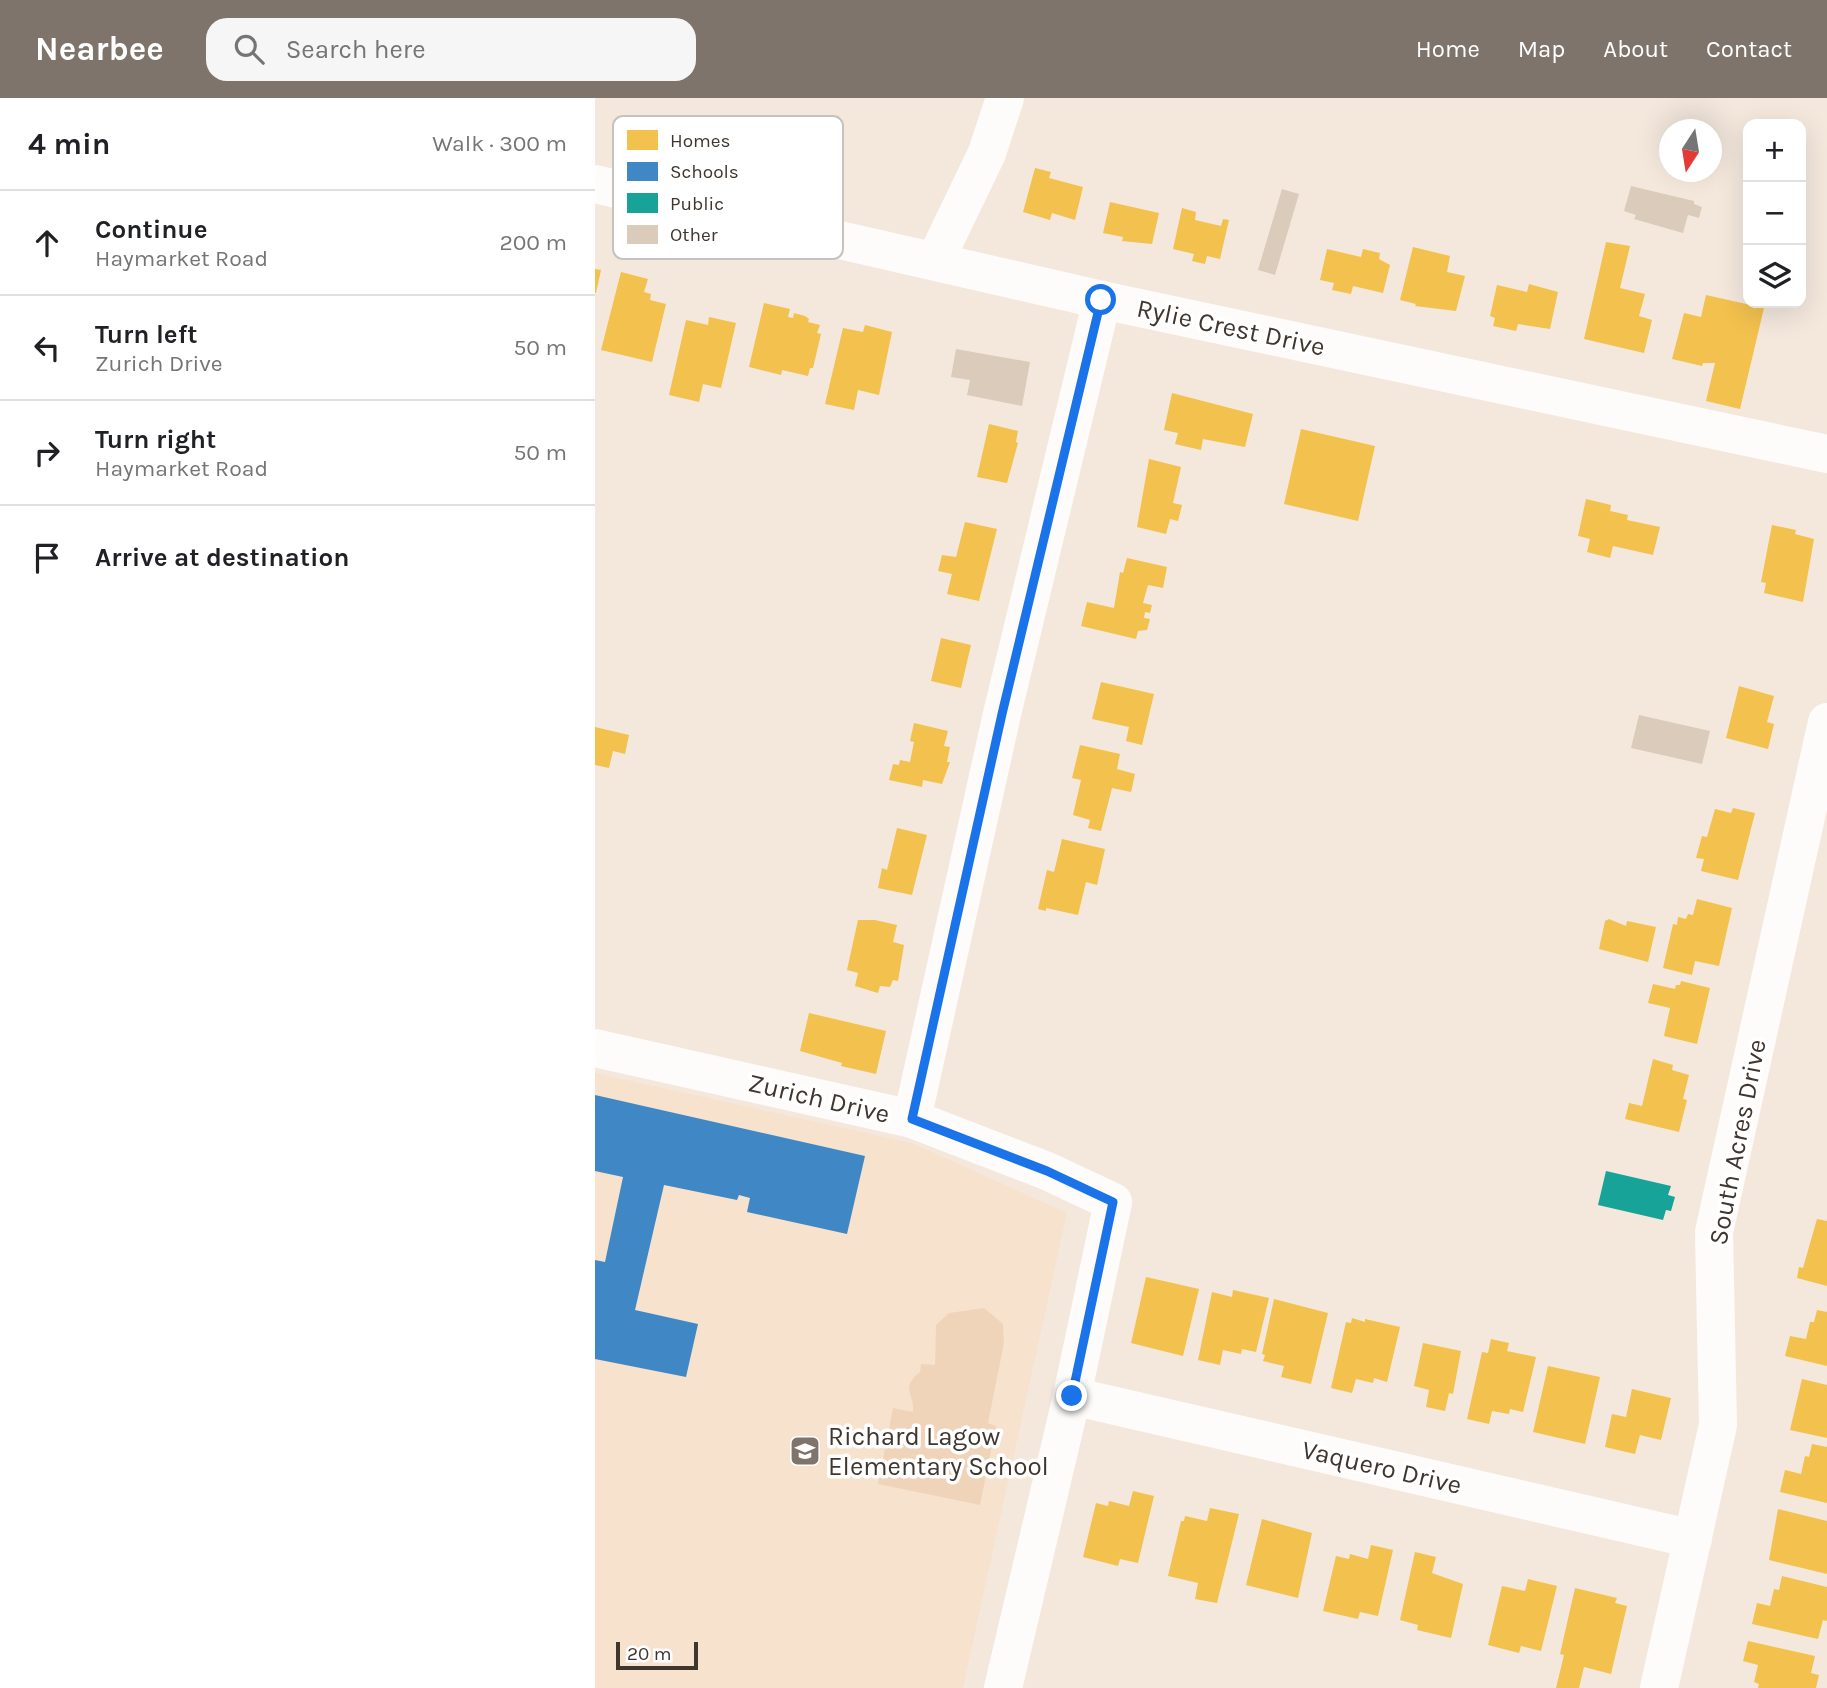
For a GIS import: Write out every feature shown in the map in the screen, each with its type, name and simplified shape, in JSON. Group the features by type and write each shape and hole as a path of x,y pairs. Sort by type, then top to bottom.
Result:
{"street":[{"path":"935,261 987,153 1005,98"},
{"name":"Rylie Crest Drive","path":"595,184 613,188"},
{"name":"Rylie Crest Drive","path":"843,240 1101,300 1827,454"},
{"path":"912,1119 1002,714 1101,300"},
{"name":"South Acres Drive","path":"1659,1688 1718,1424 1714,1232 1827,722"},
{"name":"Zurich Drive","path":"595,1048 912,1119 1047,1171 1113,1202 1072,1396"},
{"path":"1003,1688 1072,1396"},
{"name":"Vaquero Drive","path":"1072,1396 1693,1539"}],"shaded area":[{"name":"Richard Lagow Elementary School","path":"595,1073 912,1143 1067,1213 963,1688 595,1688"},
{"path":"984,1308 1003,1324 1004,1343 988,1423 996,1426 980,1505 878,1484 893,1408 913,1412 910,1383 920,1372 921,1364 935,1365 936,1325 949,1313"}],"building: Homes":[{"path":"1035,168 1051,172 1049,178 1083,187 1075,220 1052,213 1050,220 1023,212"},
{"path":"1110,202 1159,213 1152,244 1122,241 1123,237 1103,233"},
{"path":"1182,208 1196,212 1195,220 1221,226 1223,219 1229,220 1220,259 1207,256 1205,264 1192,261 1194,254 1173,249"},
{"path":"1606,242 1630,246 1620,288 1645,294 1639,316 1652,320 1644,353 1584,339"},
{"path":"1413,247 1450,256 1447,272 1465,276 1456,311 1415,306 1416,304 1400,300"},
{"path":"1327,249 1361,257 1363,249 1380,253 1379,259 1390,265 1383,293 1353,286 1351,294 1332,290 1334,283 1320,280"},
{"path":"595,269 601,270 596,293 595,293"},
{"path":"621,272 648,279 644,292 651,294 650,300 666,304 652,362 601,350"},
{"path":"1529,284 1558,292 1550,329 1518,324 1516,331 1493,326 1495,318 1490,316 1497,285 1527,292"},
{"path":"1706,295 1743,303 1743,308 1764,308 1740,409 1706,401 1715,363 1703,363 1702,366 1672,359 1684,313 1701,317"},
{"path":"764,303 790,309 788,317 793,318 794,313 805,316 809,319 808,322 820,325 817,333 821,334 813,368 810,368 808,376 782,370 781,375 749,367"},
{"path":"709,317 736,323 721,388 703,384 699,402 669,395 686,320 708,325"},
{"path":"865,325 892,332 879,395 858,390 854,410 825,404 843,328 863,332"},
{"path":"1172,393 1253,414 1245,447 1203,439 1201,450 1175,444 1178,433 1164,430"},
{"path":"989,424 1018,431 1018,443 1007,483 977,477"},
{"path":"1301,429 1375,446 1358,521 1284,504"},
{"path":"1149,459 1181,467 1173,503 1182,505 1178,521 1170,519 1166,534 1137,527"},
{"path":"1586,499 1611,505 1610,511 1628,515 1627,520 1660,527 1653,555 1613,546 1610,558 1587,552 1590,539 1578,536"},
{"path":"965,522 997,529 979,601 947,594 952,574 938,571 942,555 956,557"},
{"path":"1772,525 1796,530 1795,534 1814,539 1803,602 1764,593 1766,583 1761,582"},
{"path":"1127,558 1167,567 1163,588 1148,585 1143,603 1152,605 1150,613 1145,612 1144,618 1150,619 1147,630 1138,631 1136,639 1081,626 1087,602 1114,608 1120,572 1123,573"},
{"path":"941,638 971,645 961,688 931,681"},
{"path":"1101,682 1154,694 1142,745 1126,741 1129,727 1092,719"},
{"path":"1739,686 1774,696 1767,722 1774,724 1768,749 1726,738"},
{"path":"914,723 948,731 944,746 950,747 947,762 950,762 942,784 923,780 922,787 889,780 893,764 899,765 900,760 910,762 914,742 910,741"},
{"path":"595,727 629,735 625,754 613,751 609,768 595,765"},
{"path":"1080,745 1120,754 1117,769 1135,774 1131,792 1112,788 1101,831 1088,828 1090,820 1073,815 1081,780 1072,778"},
{"path":"1733,808 1755,813 1738,880 1701,871 1704,859 1696,858 1702,836 1707,837 1715,809 1731,813"},
{"path":"897,828 927,835 912,895 878,888 882,868 887,870"},
{"path":"1062,839 1105,849 1097,885 1086,882 1078,915 1046,908 1046,911 1038,909 1047,870 1054,872"},
{"path":"1697,899 1732,908 1719,966 1695,961 1692,975 1663,968 1673,924 1677,925 1678,917 1686,919 1688,914 1693,915"},
{"path":"1609,919 1626,926 1627,921 1656,927 1648,962 1599,949 1605,921"},
{"path":"858,920 875,920 897,925 893,942 904,945 898,981 893,980 890,987 880,986 878,993 855,986 858,973 847,970"},
{"path":"1681,981 1710,988 1697,1044 1664,1036 1670,1008 1648,1003 1653,984 1675,989"},
{"path":"809,1013 886,1031 876,1074 841,1066 842,1063 800,1051"},
{"path":"1653,1059 1673,1065 1672,1070 1689,1075 1683,1099 1687,1100 1679,1132 1625,1119 1629,1103 1642,1106"},
{"path":"1817,1219 1827,1221 1827,1286 1797,1278 1799,1267 1803,1268"},
{"path":"1146,1277 1199,1289 1183,1356 1131,1343"},
{"path":"1233,1290 1269,1298 1256,1352 1242,1349 1241,1354 1223,1350 1220,1365 1198,1360 1212,1292 1232,1297"},
{"path":"1274,1299 1328,1313 1311,1384 1281,1377 1284,1366 1263,1361 1265,1355 1262,1354"},
{"path":"1817,1310 1827,1312 1827,1366 1785,1356 1790,1336 1806,1339 1810,1322 1814,1322"},
{"path":"1352,1318 1400,1327 1387,1382 1374,1378 1373,1383 1356,1379 1352,1393 1331,1388 1346,1322 1351,1323"},
{"path":"1491,1339 1509,1343 1507,1351 1536,1357 1523,1412 1510,1409 1509,1414 1492,1411 1489,1424 1467,1419 1482,1352 1488,1353"},
{"path":"1423,1343 1461,1351 1453,1394 1449,1393 1445,1411 1426,1407 1429,1390 1414,1386"},
{"path":"1548,1366 1600,1377 1585,1444 1533,1432"},
{"path":"1802,1379 1827,1385 1827,1438 1790,1430"},
{"path":"1632,1389 1671,1398 1661,1440 1640,1435 1635,1454 1605,1447 1612,1414 1626,1417"},
{"path":"1812,1444 1827,1447 1827,1503 1780,1492 1785,1470 1801,1474 1805,1456 1809,1457"},
{"path":"1133,1491 1154,1496 1138,1563 1120,1559 1118,1566 1083,1557 1096,1503 1108,1506 1109,1501 1129,1506"},
{"path":"1210,1508 1239,1514 1217,1603 1195,1599 1198,1583 1168,1576 1181,1521 1184,1521 1185,1516 1207,1521"},
{"path":"1778,1509 1827,1521 1827,1574 1769,1560"},
{"path":"1262,1519 1312,1533 1298,1598 1246,1585"},
{"path":"1371,1545 1393,1550 1378,1616 1360,1612 1358,1619 1323,1611 1336,1556 1349,1559 1350,1554 1368,1559"},
{"path":"1415,1552 1436,1557 1432,1573 1463,1584 1451,1638 1417,1630 1418,1625 1400,1620"},
{"path":"1782,1576 1827,1587 1827,1621 1823,1620 1818,1639 1752,1624 1757,1603 1770,1606 1774,1589 1779,1590"},
{"path":"1528,1579 1557,1586 1541,1651 1521,1646 1519,1653 1488,1645 1502,1586 1525,1591"},
{"path":"1575,1588 1617,1598 1615,1603 1627,1606 1611,1674 1584,1667 1579,1688 1556,1688 1564,1655 1560,1654"},
{"path":"1748,1641 1815,1656 1811,1673 1819,1675 1816,1688 1758,1688 1759,1684 1754,1682 1758,1665 1743,1661"}],"building: Schools":[{"path":"595,1095 865,1156 847,1234 747,1212 750,1198 739,1195 737,1200 664,1185 635,1310 698,1324 686,1377 595,1359 595,1260 605,1262 623,1177 595,1171"}],"building: Public":[{"path":"1606,1171 1671,1186 1668,1195 1675,1197 1671,1211 1666,1210 1663,1220 1598,1205"}],"building: Other":[{"path":"1631,186 1694,201 1694,204 1702,207 1699,218 1688,215 1683,233 1634,219 1636,215 1624,211"},
{"path":"1282,189 1299,194 1275,275 1258,270"},
{"path":"956,349 1030,362 1022,406 967,395 970,380 951,377"},
{"path":"1639,715 1710,731 1702,764 1631,748"}],"place":[{"name":"Richard Lagow Elementary School","path":"805,1451"}],"route":[{"path":"1072,1396 1113,1202 1047,1171 912,1119 1002,714 1101,300"}]}
